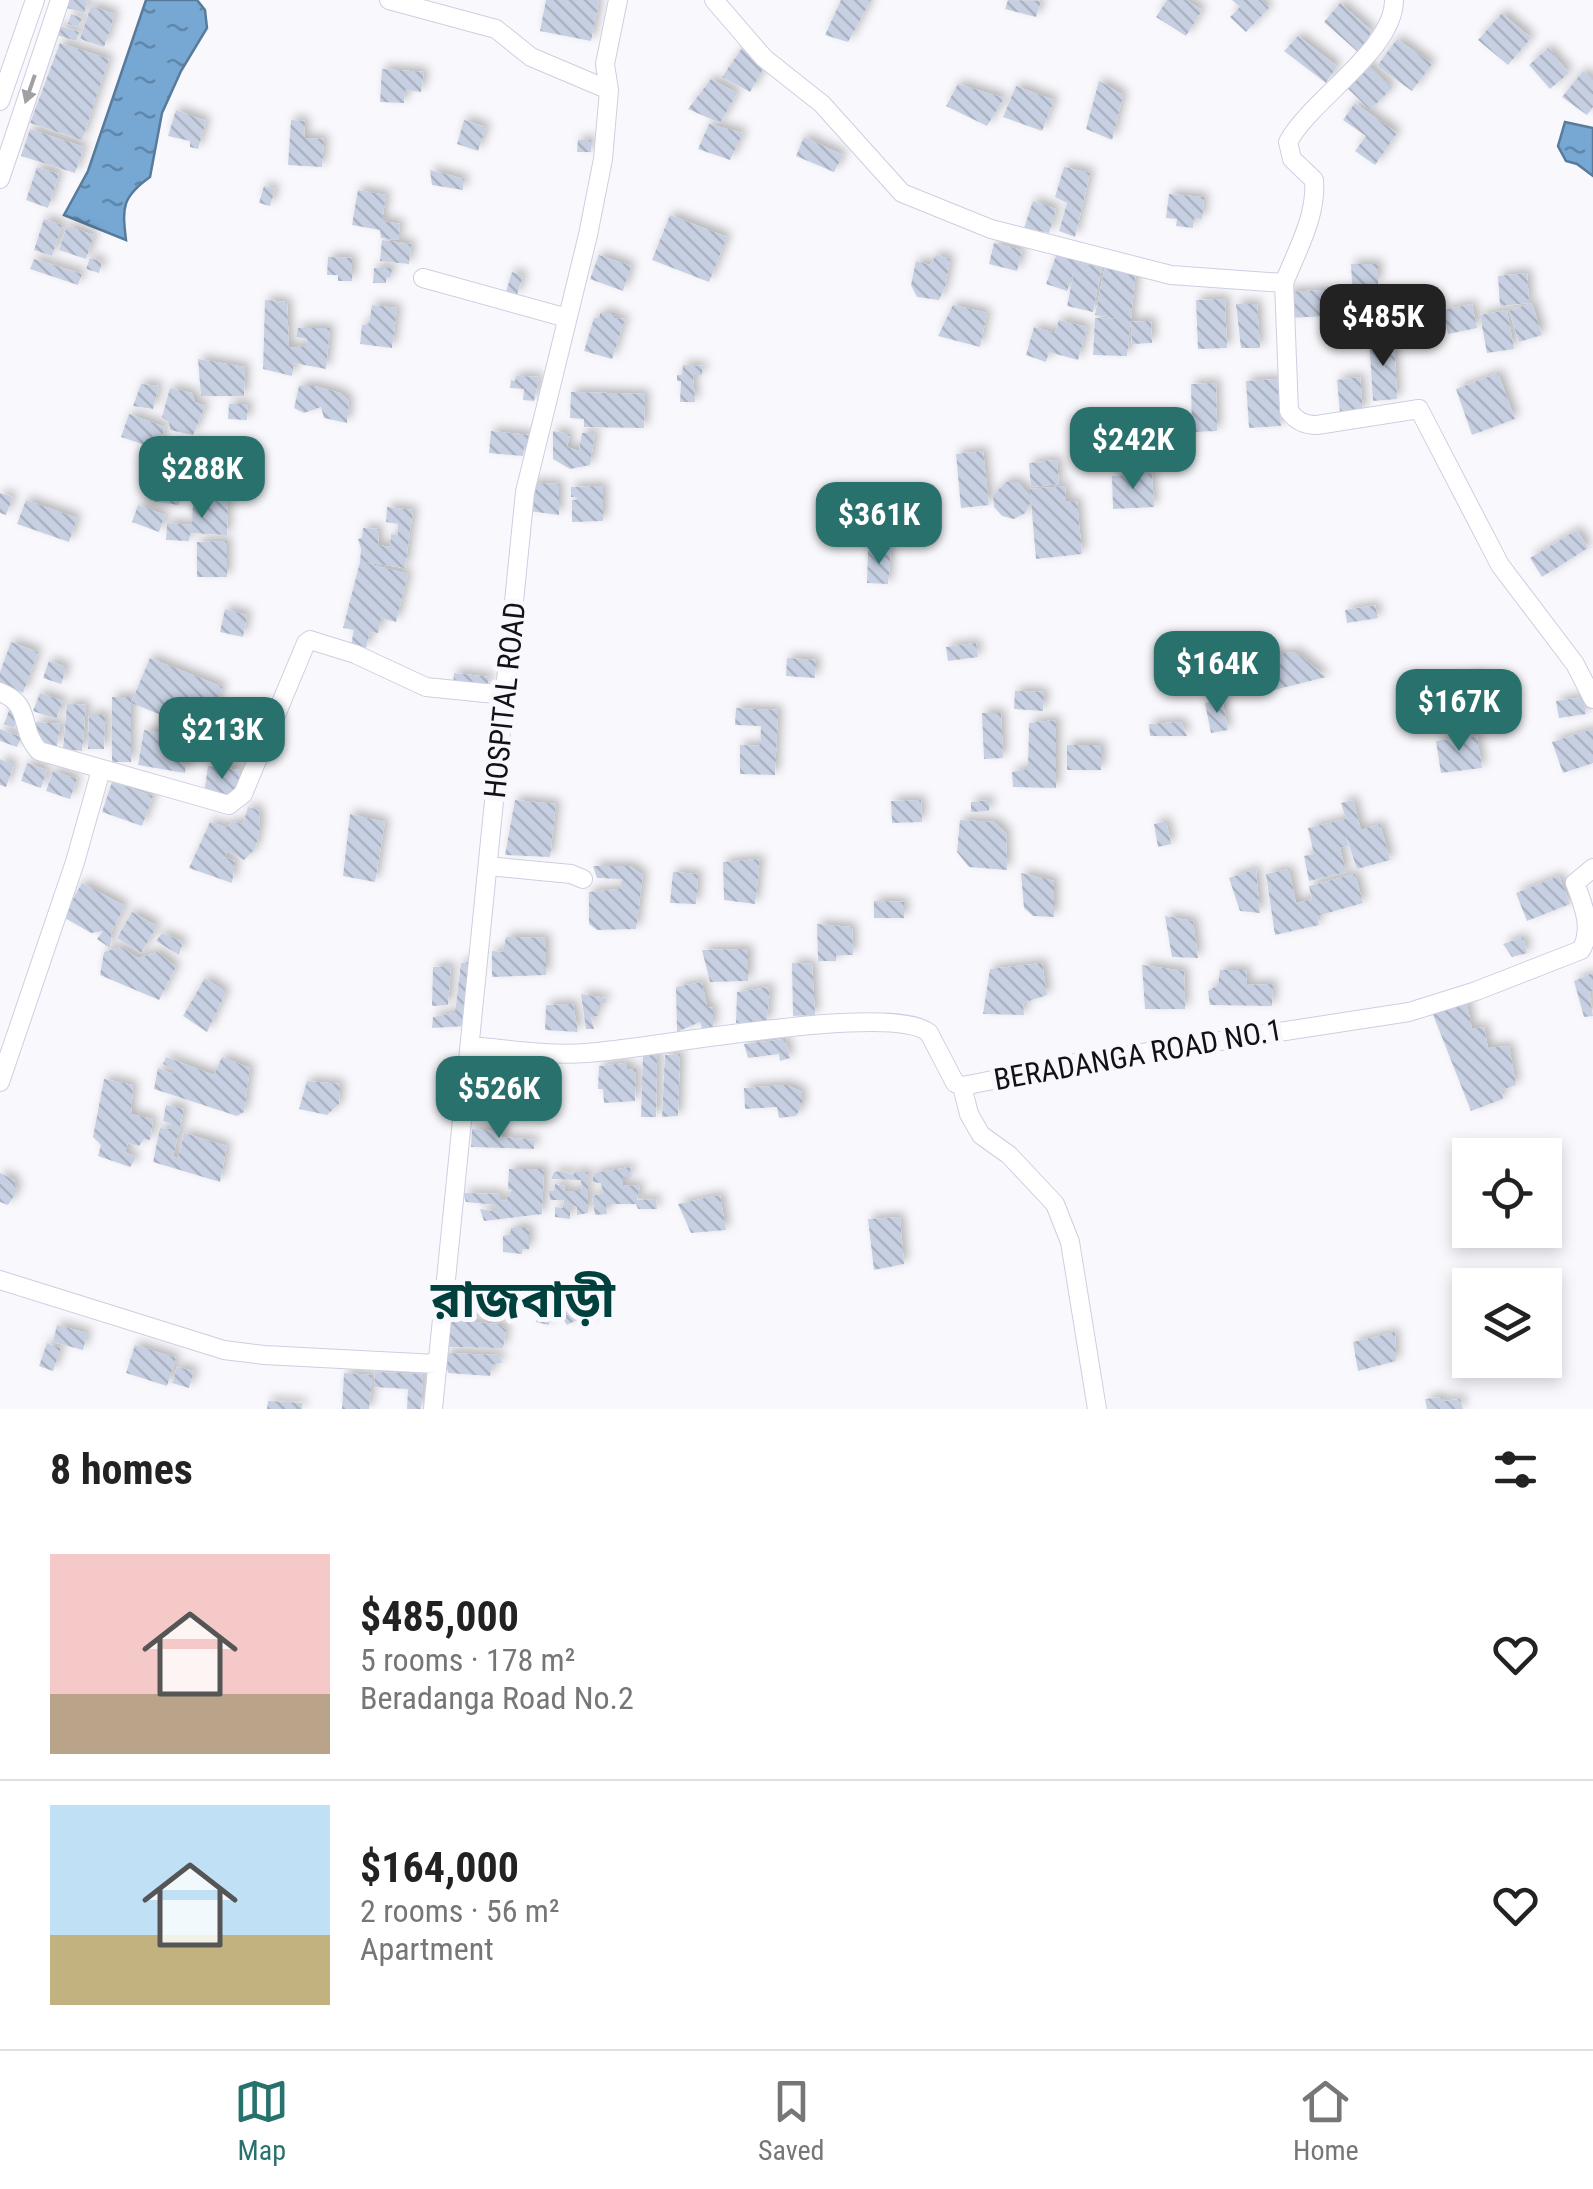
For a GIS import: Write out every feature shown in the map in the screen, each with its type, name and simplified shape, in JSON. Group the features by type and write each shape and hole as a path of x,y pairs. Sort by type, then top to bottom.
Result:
{"street":[{"path":"0,102 36,0"},
{"path":"0,179 60,0"},
{"path":"389,0 496,29 531,57 608,90"},
{"name":"HOSPITAL ROAD","path":"433,1409 525,492 588,236 603,158 608,90 605,64 618,0"},
{"path":"714,0 764,58 822,104 902,194 991,229 1153,271 1284,283"},
{"path":"1394,0 1391,18 1374,46 1304,117 1288,142 1292,159 1314,180 1315,195 1284,283 1289,411 1306,425 1316,425 1419,408 1500,565 1576,664 1593,698"},
{"path":"424,278 567,318"},
{"path":"0,692 21,705 29,740 39,751 229,805 244,794 310,640 355,654 426,687 506,695"},
{"path":"0,1082 75,862 101,770"},
{"path":"488,866 583,878"},
{"name":"BERADANGA ROAD NO.1","path":"470,1046 582,1054 843,1023 902,1024 924,1028 929,1033 955,1083 962,1086 1070,1064 1409,1012 1476,991 1581,950 1589,943 1592,926 1576,883 1593,868"},
{"path":"962,1086 969,1114 982,1135 1009,1155 1055,1204 1070,1242 1097,1409"},
{"path":"0,1280 224,1350 437,1364"}],"water":[{"path":"146,0 197,0 205,10 207,28 162,113 150,177 126,204 126,240 64,215 88,171"},
{"path":"1565,122 1593,128 1593,176 1566,161 1558,146"}],"building":[{"path":"69,0 88,0 84,13 67,8"},
{"path":"546,0 599,0 591,41 540,31"},
{"path":"841,0 871,0 848,42 825,35"},
{"path":"1008,0 1041,1 1036,17 1005,9"},
{"path":"1167,0 1186,0 1202,10 1186,36 1156,17"},
{"path":"1232,0 1261,0 1269,8 1246,32 1230,17 1240,7"},
{"path":"1340,3 1372,31 1359,53 1324,22"},
{"path":"91,6 115,14 104,47 80,39"},
{"path":"1502,13 1531,38 1508,65 1478,40"},
{"path":"71,14 82,18 78,27 68,24"},
{"path":"60,26 79,32 76,41 57,35"},
{"path":"1298,36 1337,66 1326,83 1284,51"},
{"path":"1397,39 1432,64 1412,91 1377,66"},
{"path":"60,43 109,59 82,140 30,123"},
{"path":"742,48 763,69 750,92 722,77"},
{"path":"1548,48 1569,73 1550,89 1529,65"},
{"path":"1365,62 1392,88 1370,110 1343,84"},
{"path":"382,69 424,72 421,92 405,90 404,103 380,102"},
{"path":"1583,71 1593,79 1593,107 1587,115 1562,97"},
{"path":"711,79 737,93 720,123 688,109"},
{"path":"1099,81 1123,95 1112,140 1086,129"},
{"path":"958,84 1004,98 987,126 946,106"},
{"path":"1016,86 1054,100 1042,131 1003,117"},
{"path":"1355,103 1397,133 1375,165 1355,151 1366,136 1343,120"},
{"path":"176,110 206,121 198,149 190,147 190,141 168,136"},
{"path":"291,120 305,121 304,138 324,139 322,167 288,165"},
{"path":"464,120 486,127 478,151 457,144"},
{"path":"709,124 743,133 730,160 698,149"},
{"path":"30,129 84,147 75,173 21,156"},
{"path":"804,137 843,155 834,172 796,156"},
{"path":"578,140 591,140 591,152 577,152"},
{"path":"37,167 59,174 48,208 26,200"},
{"path":"1064,167 1090,173 1075,237 1059,231 1067,203 1055,197"},
{"path":"430,170 464,179 463,190 432,185"},
{"path":"264,186 275,189 270,206 259,203"},
{"path":"358,190 386,195 382,221 400,224 398,240 381,238 380,230 352,225"},
{"path":"1169,194 1204,197 1202,219 1194,218 1193,228 1176,226 1177,219 1166,218"},
{"path":"1033,201 1056,209 1049,233 1024,228"},
{"path":"670,215 727,237 709,282 652,260"},
{"path":"44,219 62,225 52,256 34,250"},
{"path":"67,226 94,235 86,259 59,250"},
{"path":"382,240 411,244 409,264 380,261"},
{"path":"994,243 1022,250 1017,271 989,264"},
{"path":"1057,253 1102,268 1093,312 1067,306 1075,267 1067,291 1046,284"},
{"path":"599,255 631,266 623,291 590,279"},
{"path":"936,255 950,259 945,287 939,300 917,297 911,285 916,261 930,265"},
{"path":"328,257 352,258 352,281 338,281 338,275 327,275"},
{"path":"90,258 102,262 99,273 86,269"},
{"path":"34,259 82,274 78,285 30,269"},
{"path":"1351,264 1378,264 1378,284 1352,284"},
{"path":"1105,266 1136,271 1127,356 1093,355 1095,318 1119,319 1095,315"},
{"path":"374,268 392,268 391,277 386,277 386,283 373,283"},
{"path":"512,272 523,276 517,295 506,292"},
{"path":"1527,273 1529,303 1500,306 1498,276"},
{"path":"1326,290 1328,316 1288,318 1286,292"},
{"path":"1225,299 1227,348 1198,349 1196,300"},
{"path":"265,300 287,302 289,348 306,346 307,339 296,337 298,328 330,328 326,369 294,363 292,376 263,369"},
{"path":"1532,303 1542,335 1519,342 1509,311"},
{"path":"1236,304 1257,304 1260,348 1241,348"},
{"path":"1472,304 1477,328 1448,334 1443,310"},
{"path":"372,305 397,308 392,348 360,344 362,325 369,324"},
{"path":"953,305 987,313 980,347 938,336"},
{"path":"1507,310 1514,349 1487,353 1480,315"},
{"path":"600,313 614,313 614,318 625,319 612,359 584,351 594,318 600,318"},
{"path":"1059,320 1087,327 1078,360 1049,352 1046,362 1026,355 1034,327 1055,333"},
{"path":"1151,321 1152,343 1132,344 1131,322"},
{"path":"1394,337 1397,399 1373,401 1369,339"},
{"path":"198,359 245,367 244,396 201,396"},
{"path":"683,365 703,366 702,375 693,375 695,402 680,402 681,381 677,381 677,375 682,375"},
{"path":"1498,373 1515,419 1472,435 1456,389"},
{"path":"516,376 539,377 534,401 523,400 524,389 510,388"},
{"path":"1360,377 1363,411 1340,413 1337,380"},
{"path":"1277,379 1281,426 1249,428 1246,381"},
{"path":"1216,383 1217,431 1192,432 1191,384"},
{"path":"141,384 159,386 153,409 133,406"},
{"path":"299,386 340,393 349,401 347,423 324,418 321,407 304,413 294,408"},
{"path":"170,388 192,393 195,402 205,406 193,435 170,430 169,422 162,417"},
{"path":"571,392 645,394 644,428 584,427 584,419 570,418"},
{"path":"229,404 248,404 247,420 228,419"},
{"path":"129,414 165,427 157,449 121,437"},
{"path":"491,431 530,435 529,448 524,447 523,456 489,453"},
{"path":"553,431 570,434 567,447 579,451 582,433 595,433 590,465 570,469 553,459"},
{"path":"983,451 989,505 961,508 956,454"},
{"path":"1057,460 1059,484 1031,487 1029,463"},
{"path":"156,466 184,474 179,505 149,501"},
{"path":"1152,474 1154,507 1113,509 1112,476"},
{"path":"1006,482 1018,482 1030,496 1030,489 1065,486 1066,502 1077,501 1082,554 1036,559 1031,501 1025,513 1014,519 1002,516 994,507 993,495"},
{"path":"530,483 559,484 559,515 529,511"},
{"path":"603,486 603,521 572,522 572,500 577,497 571,497 571,487"},
{"path":"0,493 13,497 6,515 0,513"},
{"path":"26,500 77,518 69,542 17,524"},
{"path":"193,500 228,502 227,535 190,533 189,541 166,540 167,523 192,525"},
{"path":"138,505 165,515 159,532 132,522"},
{"path":"387,507 413,510 405,568 363,562 408,574 396,622 381,618 378,633 370,632 366,648 351,645 354,630 343,628 360,562 358,539 362,538 363,528 379,529 378,545 390,547 391,534 398,535 398,524 386,522"},
{"path":"1577,530 1588,548 1542,577 1530,558"},
{"path":"227,541 227,577 197,577 197,542"},
{"path":"868,550 891,550 888,584 867,583"},
{"path":"1375,605 1378,618 1347,623 1345,610"},
{"path":"225,609 247,615 243,637 220,632"},
{"path":"11,642 38,652 23,693 0,685 0,672"},
{"path":"976,643 978,657 948,661 946,647"},
{"path":"1218,645 1225,673 1192,682 1185,654"},
{"path":"1296,652 1326,677 1274,690 1272,684 1247,691 1246,681 1259,680 1256,671 1271,665 1269,655"},
{"path":"150,658 223,687 204,732 131,703"},
{"path":"787,658 816,660 815,678 786,676"},
{"path":"49,661 67,667 61,684 43,678"},
{"path":"454,673 490,677 486,688 453,685"},
{"path":"1479,675 1487,699 1462,706 1455,683"},
{"path":"1015,691 1044,692 1043,711 1014,709"},
{"path":"40,693 63,701 56,719 33,711"},
{"path":"112,697 131,697 131,762 112,762"},
{"path":"1583,697 1586,714 1559,718 1556,701"},
{"path":"1222,699 1228,730 1211,733 1205,703"},
{"path":"67,704 86,705 82,751 63,749"},
{"path":"11,705 21,709 14,728 4,724"},
{"path":"736,708 778,710 775,775 740,774 740,745 760,746 761,726 735,725"},
{"path":"982,713 1001,713 1003,758 984,759"},
{"path":"89,715 105,715 104,749 88,749"},
{"path":"1056,720 1056,788 1013,787 1012,772 1028,769 1029,723"},
{"path":"36,722 60,724 57,746 34,744"},
{"path":"1181,722 1187,736 1150,736 1149,724"},
{"path":"0,729 21,737 17,747 0,741"},
{"path":"1593,729 1593,763 1563,773 1552,742"},
{"path":"144,730 190,738 185,773 138,765"},
{"path":"1477,736 1482,768 1441,773 1436,741"},
{"path":"1067,745 1101,745 1101,770 1067,770"},
{"path":"0,759 14,765 6,787 0,785"},
{"path":"27,763 47,770 41,788 21,781"},
{"path":"208,766 240,770 237,798 204,794"},
{"path":"53,771 77,779 70,799 46,791"},
{"path":"112,782 153,796 142,826 102,812"},
{"path":"515,800 556,804 550,857 505,855"},
{"path":"921,800 922,822 892,823 891,801"},
{"path":"990,800 989,811 971,812 971,802"},
{"path":"1353,800 1361,830 1380,824 1390,860 1357,869 1345,833 1348,846 1340,848 1346,872 1309,881 1304,856 1314,854 1308,828 1346,819 1341,803"},
{"path":"248,807 259,810 260,828 255,849 244,860 228,851 224,857 235,861 232,883 189,868 210,822 226,827 233,822 243,824"},
{"path":"350,814 385,822 375,882 343,876"},
{"path":"960,820 994,822 1006,833 1007,870 969,867 957,852"},
{"path":"1166,821 1171,844 1158,847 1154,824"},
{"path":"760,859 755,904 724,900 723,862"},
{"path":"593,866 630,866 643,875 636,929 597,930 589,924 589,892 620,889 622,879 597,878"},
{"path":"1256,869 1260,913 1240,911 1229,878"},
{"path":"1289,869 1296,903 1312,899 1309,886 1355,874 1363,903 1317,916 1319,925 1275,935 1266,874"},
{"path":"673,872 698,874 696,904 670,903"},
{"path":"1021,873 1054,881 1054,917 1033,916 1024,908"},
{"path":"1559,876 1570,904 1527,921 1516,893"},
{"path":"82,883 125,906 112,931 110,948 97,939 103,931 91,933 63,917"},
{"path":"874,901 904,902 904,918 874,918"},
{"path":"132,912 157,926 141,953 117,938"},
{"path":"1165,916 1193,921 1198,958 1172,957"},
{"path":"817,924 852,927 853,955 836,955 836,961 818,961"},
{"path":"162,933 183,942 179,955 156,941"},
{"path":"506,937 546,938 546,975 492,977 492,951 503,952"},
{"path":"1523,937 1527,953 1512,957 1503,944"},
{"path":"121,947 138,958 157,952 176,967 159,1000 100,975 104,952"},
{"path":"748,949 748,981 710,982 702,950"},
{"path":"471,962 465,1026 432,1028 433,1017 455,1013 461,963"},
{"path":"792,963 812,964 815,1015 793,1016"},
{"path":"1042,963 1047,995 1023,1003 1024,1015 983,1014 990,969"},
{"path":"1142,965 1184,971 1185,1009 1145,1009"},
{"path":"451,966 448,1005 432,1006 433,967"},
{"path":"1220,970 1246,970 1247,985 1273,984 1272,1006 1210,1005 1208,991 1218,985"},
{"path":"1593,973 1593,991 1589,991 1593,1016 1584,1017 1574,981"},
{"path":"205,978 226,992 207,1032 183,1016"},
{"path":"702,982 707,1007 713,1008 713,1028 703,1031 700,1022 677,1032 676,987"},
{"path":"770,987 767,1022 736,1023 737,992"},
{"path":"581,994 606,998 606,1003 598,1005 598,1016 591,1017 594,1029 586,1029"},
{"path":"1466,999 1472,1029 1484,1027 1488,1048 1509,1046 1516,1085 1501,1090 1503,1099 1471,1111 1432,1012"},
{"path":"573,1004 578,1032 545,1030 546,1005"},
{"path":"785,1039 790,1058 780,1061 779,1054 748,1058 744,1044"},
{"path":"643,1054 657,1054 656,1117 641,1117"},
{"path":"680,1054 678,1116 662,1117 665,1055"},
{"path":"166,1057 214,1075 222,1057 250,1068 244,1112 237,1116 154,1089 158,1068 173,1074 175,1070 163,1064"},
{"path":"627,1063 627,1070 636,1069 635,1101 604,1103 603,1089 598,1089 599,1066"},
{"path":"104,1079 133,1085 131,1114 153,1119 150,1140 144,1139 139,1146 128,1143 125,1152 136,1158 130,1167 98,1156 101,1145 93,1137"},
{"path":"307,1081 340,1084 339,1104 327,1115 299,1109"},
{"path":"787,1085 802,1092 802,1105 796,1116 779,1118 777,1107 745,1109 744,1088"},
{"path":"166,1105 184,1109 173,1157 178,1159 184,1133 227,1146 220,1182 153,1162 160,1128 170,1129 171,1124 163,1121"},
{"path":"472,1129 535,1140 534,1149 471,1147"},
{"path":"630,1167 631,1177 623,1177 623,1186 640,1185 637,1200 656,1199 657,1209 606,1204 607,1214 595,1215 592,1196 603,1193 601,1183 592,1182 594,1173"},
{"path":"509,1169 544,1169 542,1214 484,1221 480,1209 497,1212 497,1205 466,1202 463,1193 500,1194 500,1200 505,1201 512,1190 508,1189"},
{"path":"554,1172 573,1175 588,1172 588,1213 577,1215 577,1207 570,1204 570,1219 555,1217 555,1207 563,1208 564,1200 550,1200 549,1191 554,1191 555,1184 564,1186 565,1191 582,1191 581,1180 551,1179"},
{"path":"0,1173 14,1180 17,1191 8,1205 0,1202"},
{"path":"720,1195 726,1230 691,1233 678,1204"},
{"path":"900,1217 904,1264 874,1270 868,1219"},
{"path":"511,1228 529,1228 529,1249 522,1249 522,1254 503,1252 503,1236 511,1234"},
{"path":"461,1295 504,1298 503,1316 458,1316 457,1301 462,1303"},
{"path":"537,1295 600,1298 597,1319 581,1318 567,1325 561,1316 550,1315 549,1325 536,1322"},
{"path":"512,1296 530,1296 529,1306 512,1308"},
{"path":"451,1320 499,1324 506,1330 503,1348 449,1347"},
{"path":"57,1325 87,1333 83,1350 53,1342"},
{"path":"1395,1332 1396,1361 1358,1371 1353,1342"},
{"path":"47,1343 61,1348 53,1371 39,1366"},
{"path":"135,1345 176,1358 167,1386 126,1373"},
{"path":"444,1353 499,1355 502,1363 493,1364 490,1376 448,1373"},
{"path":"177,1367 194,1371 189,1388 172,1383"},
{"path":"375,1372 423,1374 421,1409 407,1409 408,1389 374,1387"},
{"path":"344,1373 372,1375 369,1409 342,1409"},
{"path":"1442,1397 1444,1401 1460,1399 1463,1409 1427,1409 1425,1399"},
{"path":"268,1401 302,1403 302,1409 267,1409"}],"district":[{"name":"রাজবাড়ী","path":"523,1299"}]}
